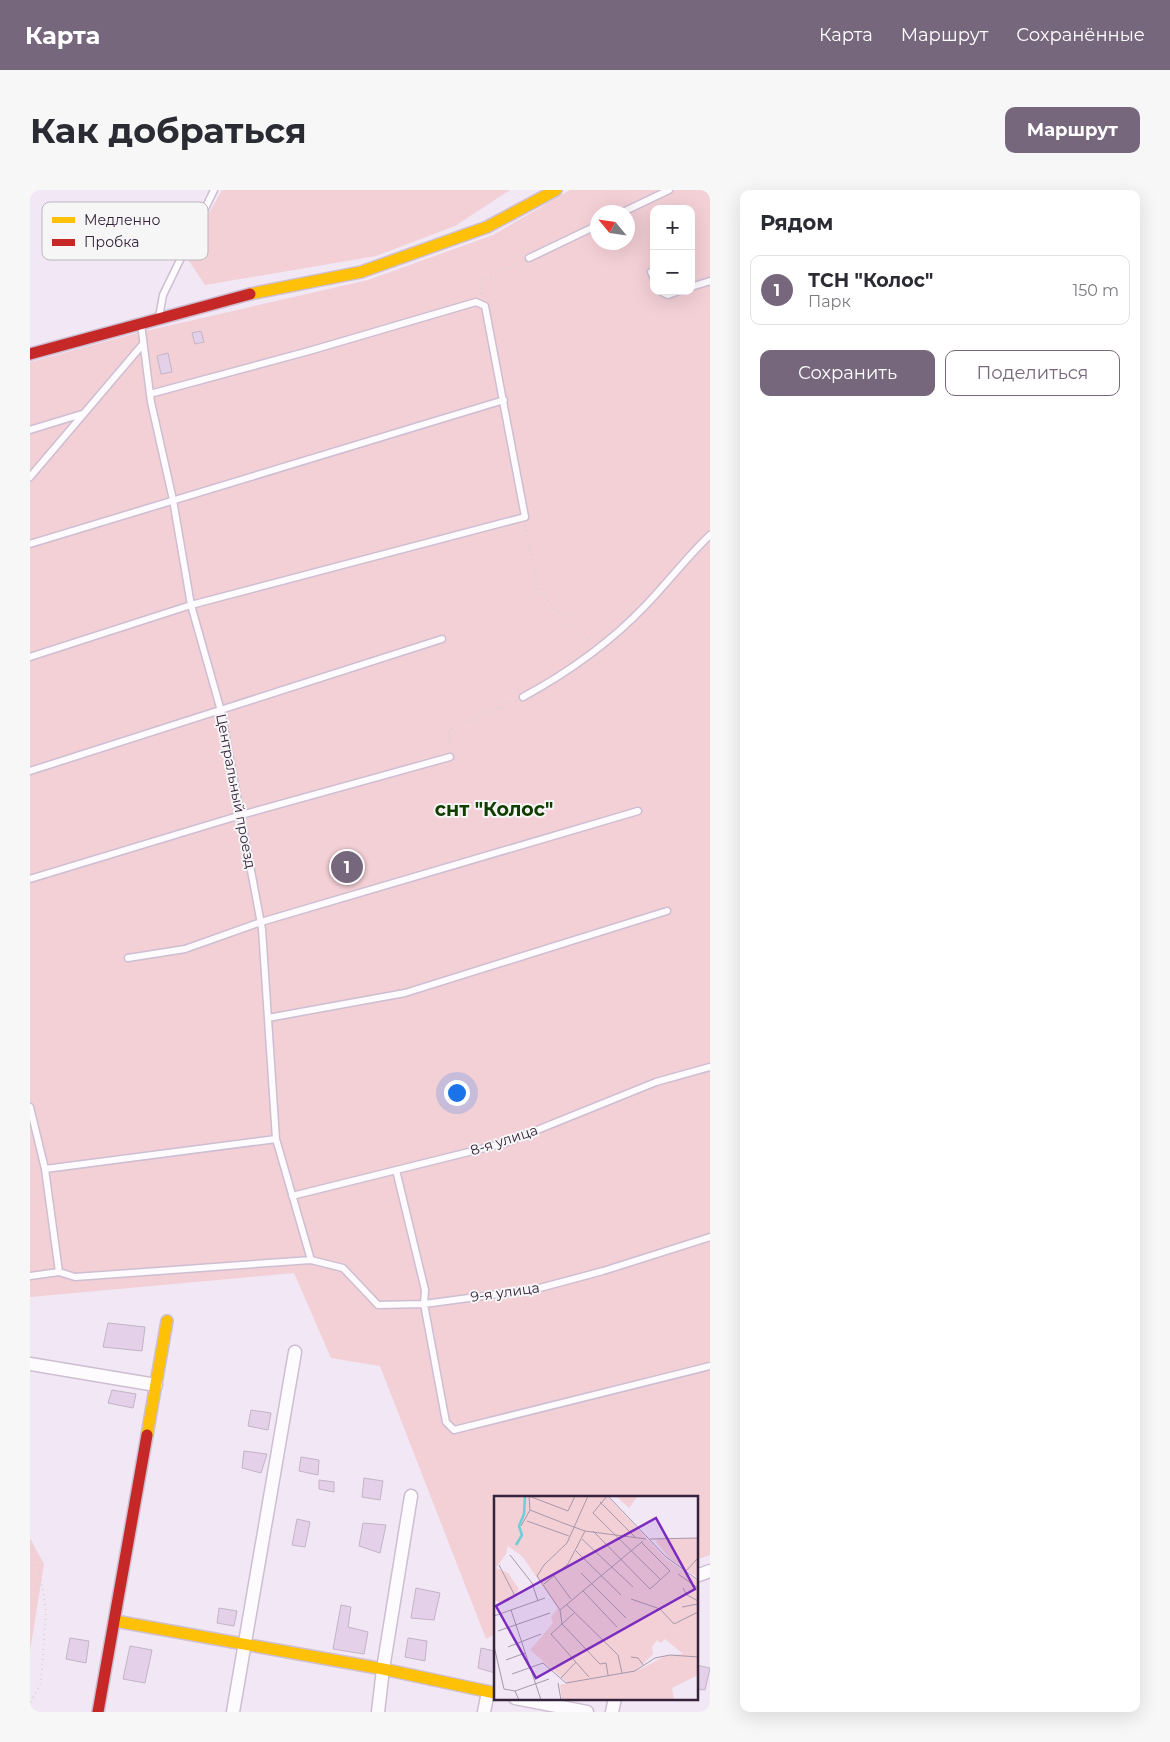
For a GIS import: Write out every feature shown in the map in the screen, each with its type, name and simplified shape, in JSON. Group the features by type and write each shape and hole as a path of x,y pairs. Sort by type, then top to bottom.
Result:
{"street":[{"path":"30,354 240,296 361,272 487,227 539,194 556,190"},
{"path":"98,1712 168,1321"},
{"path":"233,1712 296,1352"},
{"path":"30,1364 156,1385"},
{"path":"378,1712 411,1496"},
{"path":"698,1575 710,1571"},
{"path":"115,1621 383,1670 491,1692 484,1712"},
{"path":"525,1700 587,1712"}],"lane":[{"path":"208,202 214,190"},
{"path":"635,206 669,190"},
{"path":"529,258 590,229"},
{"path":"159,319 163,294 180,260"},
{"path":"695,286 710,281"},
{"path":"30,657 192,605 525,517 485,306 476,302 150,394"},
{"name":"Центральный проезд","path":"140,324 150,394 173,500 192,605 221,711 261,922 276,1139 311,1260"},
{"path":"30,477 143,344"},
{"path":"30,544 504,400"},
{"path":"30,430 83,414"},
{"path":"524,697 578,666 598,649 646,606 688,556 710,535"},
{"path":"30,771 442,639"},
{"path":"30,879 241,815 450,757"},
{"path":"128,958 185,948 261,922 638,812"},
{"path":"268,1018 404,993 667,911"},
{"name":"8-я улица","path":"292,1196 505,1142 656,1082 710,1067"},
{"path":"30,1107 44,1169 60,1272 30,1276"},
{"path":"44,1169 276,1139"},
{"path":"396,1170 425,1290 424,1304 446,1422 454,1430 710,1366"},
{"name":"9-я улица","path":"60,1272 75,1278 311,1260 343,1268 378,1305 424,1304 536,1289 603,1271 710,1237"}],"path":[{"path":"485,306 480,282 529,258"},
{"path":"525,517 525,531 538,587 553,607 598,649"},
{"path":"450,757 450,728 524,697"},
{"path":"30,1541 39,1568 46,1611 41,1683 30,1703"}],"shaded area":[{"path":"222,190 510,190 455,226 376,256 205,285 188,260 208,260 208,215"},
{"path":"570,190 710,190 710,1555 698,1559 698,1496 494,1496 494,1635 486,1639 380,1366 331,1358 294,1273 30,1297 30,362 141,332 368,280 493,235"},
{"path":"30,1538 44,1564 30,1651"}],"building":[{"path":"201,331 204,342 195,344 192,333"},
{"path":"168,353 172,372 161,374 157,356"},
{"path":"108,1323 145,1327 142,1351 103,1347"},
{"path":"112,1390 136,1394 133,1408 108,1403"},
{"path":"251,1410 271,1413 268,1430 248,1426"},
{"path":"244,1451 267,1454 261,1473 242,1468"},
{"path":"301,1457 319,1460 318,1475 299,1471"},
{"path":"364,1478 383,1481 380,1500 362,1497"},
{"path":"319,1480 334,1482 334,1492 319,1489"},
{"path":"297,1519 310,1522 305,1547 292,1545"},
{"path":"363,1523 386,1525 380,1553 359,1546"},
{"path":"416,1588 440,1593 434,1620 411,1618"},
{"path":"341,1605 351,1607 348,1627 368,1632 364,1654 333,1649"},
{"path":"219,1608 237,1611 234,1626 217,1623"},
{"path":"70,1638 89,1641 86,1663 66,1659"},
{"path":"408,1638 427,1641 425,1661 405,1657"},
{"path":"130,1646 152,1650 145,1683 123,1679"},
{"path":"481,1648 494,1651 494,1673 478,1668"},
{"path":"698,1665 710,1668 705,1690 698,1689"}],"traffic: slow":[{"path":"250,294 361,272 487,227 556,190"},
{"path":"147,1435 167,1321"},
{"path":"115,1621 383,1669 494,1693"}],"traffic: jam":[{"path":"30,354 250,294"},
{"path":"98,1712 147,1435"}],"place":[{"name":"ТСН \"Колос\"","path":"347,867"}],"district":[{"name":"снт \"Колос\"","path":"494,809"}]}
